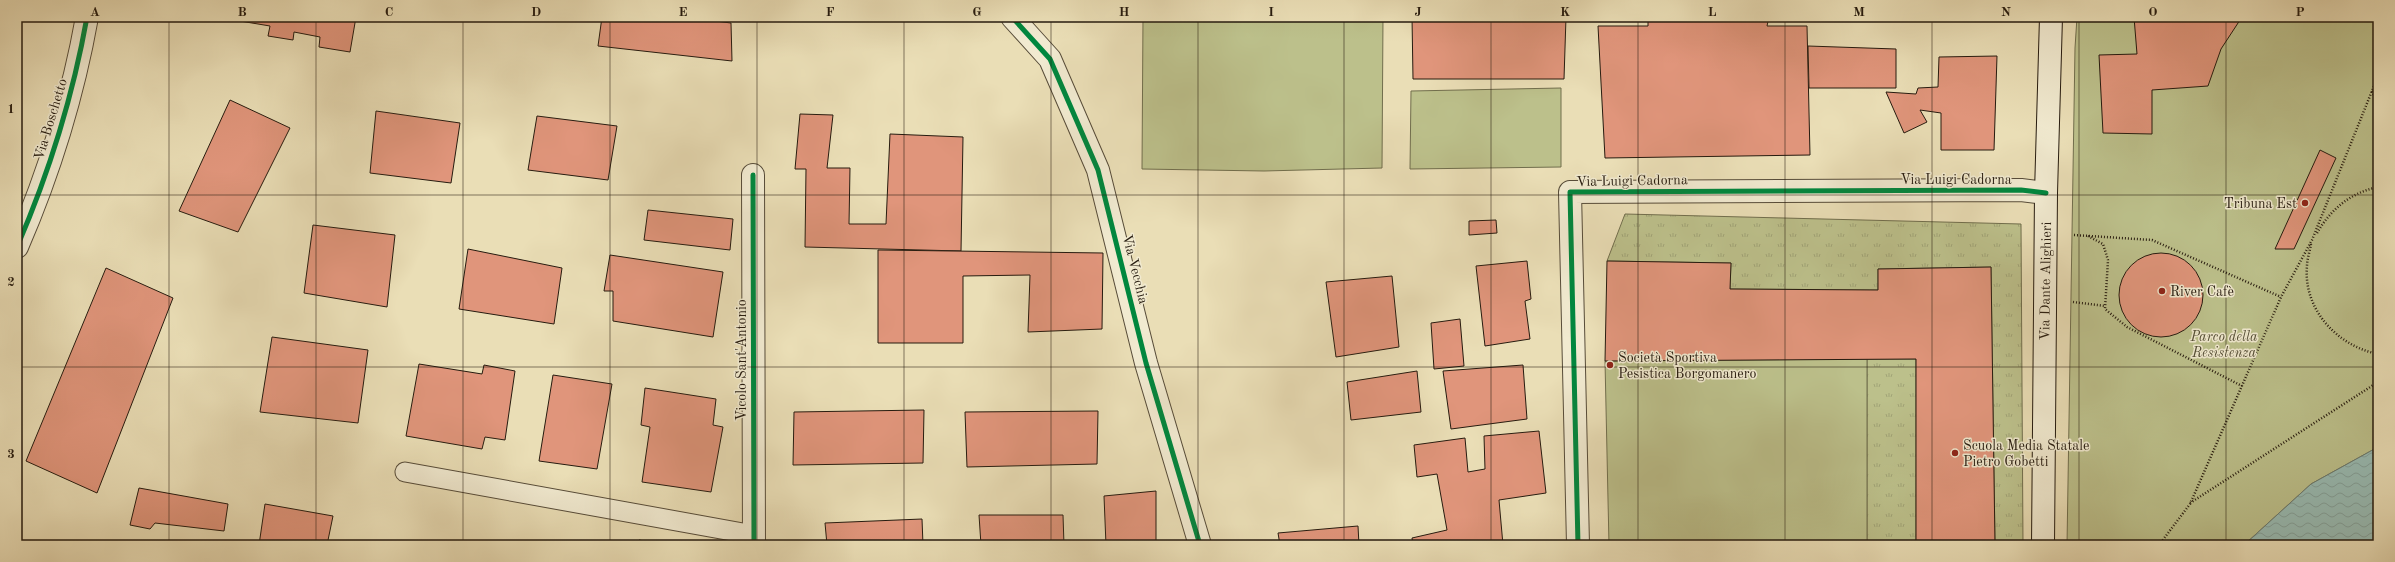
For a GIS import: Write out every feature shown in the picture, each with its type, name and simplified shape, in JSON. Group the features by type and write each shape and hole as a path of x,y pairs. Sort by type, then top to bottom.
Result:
{"street":[{"name":"Via Boschetto","path":"17,247 36,202 78,70 87,17"},
{"name":"Via Vecchia","path":"1012,17 1050,59 1098,170 1146,362 1200,545"},
{"name":"Via Dante Alighieri","path":"2043,545 2046,193 2051,17"},
{"name":"Vicolo Sant'Antonio","path":"753,175 754,540"},
{"name":"Via Luigi Cadorna","path":"1578,545 1570,192 2021,190 2046,193"}],"lane":[{"path":"405,472 754,540"}],"path":[{"path":"2378,76 2312,240 2306,266 2309,293 2320,317 2338,337 2362,351 2378,354"},
{"path":"2372,90 2378,106"},
{"path":"2159,545 2190,504 2281,297 2327,215 2350,197 2378,187"},
{"path":"2071,235 2152,240 2281,297"},
{"path":"2087,236 2103,244 2108,260 2105,309 2127,327 2242,386"},
{"path":"2066,302 2105,306"},
{"path":"2190,504 2378,382"}],"green space":[{"path":"1143,17 1383,17 1382,168 1264,171 1142,169"},
{"name":"Parco della Resistenza","path":"2077,17 2378,17 2378,447 2311,484 2244,545 2067,545 2075,48"},
{"path":"1561,88 1561,167 1410,169 1411,91"},
{"path":"1625,214 2021,224 2023,545 1995,545 1991,267 1878,269 1878,290 1730,289 1731,263 1607,261"},
{"path":"1867,359 1916,359 1916,545 1867,545"},
{"path":"1867,359 1867,545 1609,545 1605,361"}],"water":[{"path":"2378,447 2378,545 2244,545 2311,484"}],"building":[{"path":"240,17 356,17 350,52 319,47 320,37 294,32 293,40 268,36 270,26 240,21"},
{"path":"602,17 684,17 731,23 732,61 598,46"},
{"path":"1412,17 1566,17 1564,79 1413,79"},
{"path":"1648,17 1769,17 1767,26 1807,26 1810,155 1605,158 1598,26 1648,26"},
{"path":"2134,17 2240,20 2221,49 2208,86 2152,90 2152,134 2103,133 2099,55 2137,54"},
{"path":"1808,46 1896,49 1896,88 1809,88"},
{"path":"1997,56 1994,150 1941,150 1941,113 1920,110 1927,122 1904,133 1886,92 1916,94 1918,88 1938,87 1939,57"},
{"path":"230,100 290,128 238,232 179,211"},
{"path":"376,111 460,123 451,183 370,173"},
{"path":"800,114 833,115 827,168 850,168 849,224 886,224 890,134 963,137 961,251 805,247 806,169 795,169"},
{"path":"537,116 617,126 608,180 528,170"},
{"name":"Tribuna Est","path":"2320,150 2336,158 2294,249 2275,249"},
{"path":"648,210 733,219 730,250 644,240"},
{"path":"1496,220 1497,233 1469,235 1469,221"},
{"path":"313,225 395,235 387,307 304,293"},
{"path":"468,249 562,268 554,324 459,309"},
{"path":"878,250 1103,253 1102,329 1028,332 1030,275 963,276 963,343 878,343"},
{"name":"River Cafè","path":"2161,253 2177,256 2191,265 2200,279 2203,295 2200,311 2191,325 2177,334 2161,337 2145,334 2131,325 2122,311 2119,295 2122,279 2131,265 2145,256"},
{"path":"610,255 723,272 713,337 613,321 613,291 604,291"},
{"path":"1527,261 1531,299 1525,301 1530,339 1485,346 1476,266"},
{"name":"Scuola Media Statale Pietro Gobetti","path":"1607,261 1731,263 1730,289 1878,290 1878,269 1991,267 1995,545 1916,545 1916,359 1605,361"},
{"path":"106,268 173,298 97,493 26,461"},
{"path":"1392,276 1399,347 1336,357 1326,282"},
{"path":"1460,319 1464,366 1434,369 1431,323"},
{"path":"272,337 368,350 358,423 260,412"},
{"path":"419,364 482,374 484,365 515,371 505,440 485,437 482,449 406,436"},
{"path":"1523,365 1527,419 1451,429 1443,371"},
{"path":"1417,371 1421,412 1351,420 1347,382"},
{"path":"553,375 612,384 597,469 539,461"},
{"path":"645,388 716,399 713,425 723,427 711,492 642,482 650,427 641,425"},
{"path":"924,410 923,463 793,465 794,412"},
{"path":"1098,411 1097,464 967,467 965,412"},
{"path":"1539,431 1546,493 1499,500 1503,545 1413,545 1412,538 1447,530 1437,474 1417,477 1414,445 1465,438 1468,472 1485,469 1484,436"},
{"path":"139,488 228,504 224,531 155,523 150,529 130,525"},
{"path":"1156,491 1156,545 1106,545 1104,496"},
{"path":"265,504 333,516 327,545 259,545"},
{"path":"979,515 1063,515 1064,545 981,545"},
{"path":"922,519 923,545 827,545 825,523"},
{"path":"1358,526 1359,545 1280,545 1278,533"},
{"path":"639,540 666,545 638,545"},
{"path":"502,541 524,545 501,545"}],"cycle path":[{"path":"17,247 50,163 59,134 75,76 87,17"},
{"path":"1012,17 1050,59 1098,170 1146,363 1200,545"},
{"path":"753,175 754,545"},
{"path":"1578,545 1570,192 2021,190 2046,193"}],"place":[{"name":"Tribuna Est","path":"2305,203"},
{"name":"River Cafè","path":"2162,291"},
{"name":"Società Sportiva Pesistica Borgomanero","path":"1610,365"},
{"name":"Scuola Media Statale Pietro Gobetti","path":"1955,453"}]}
